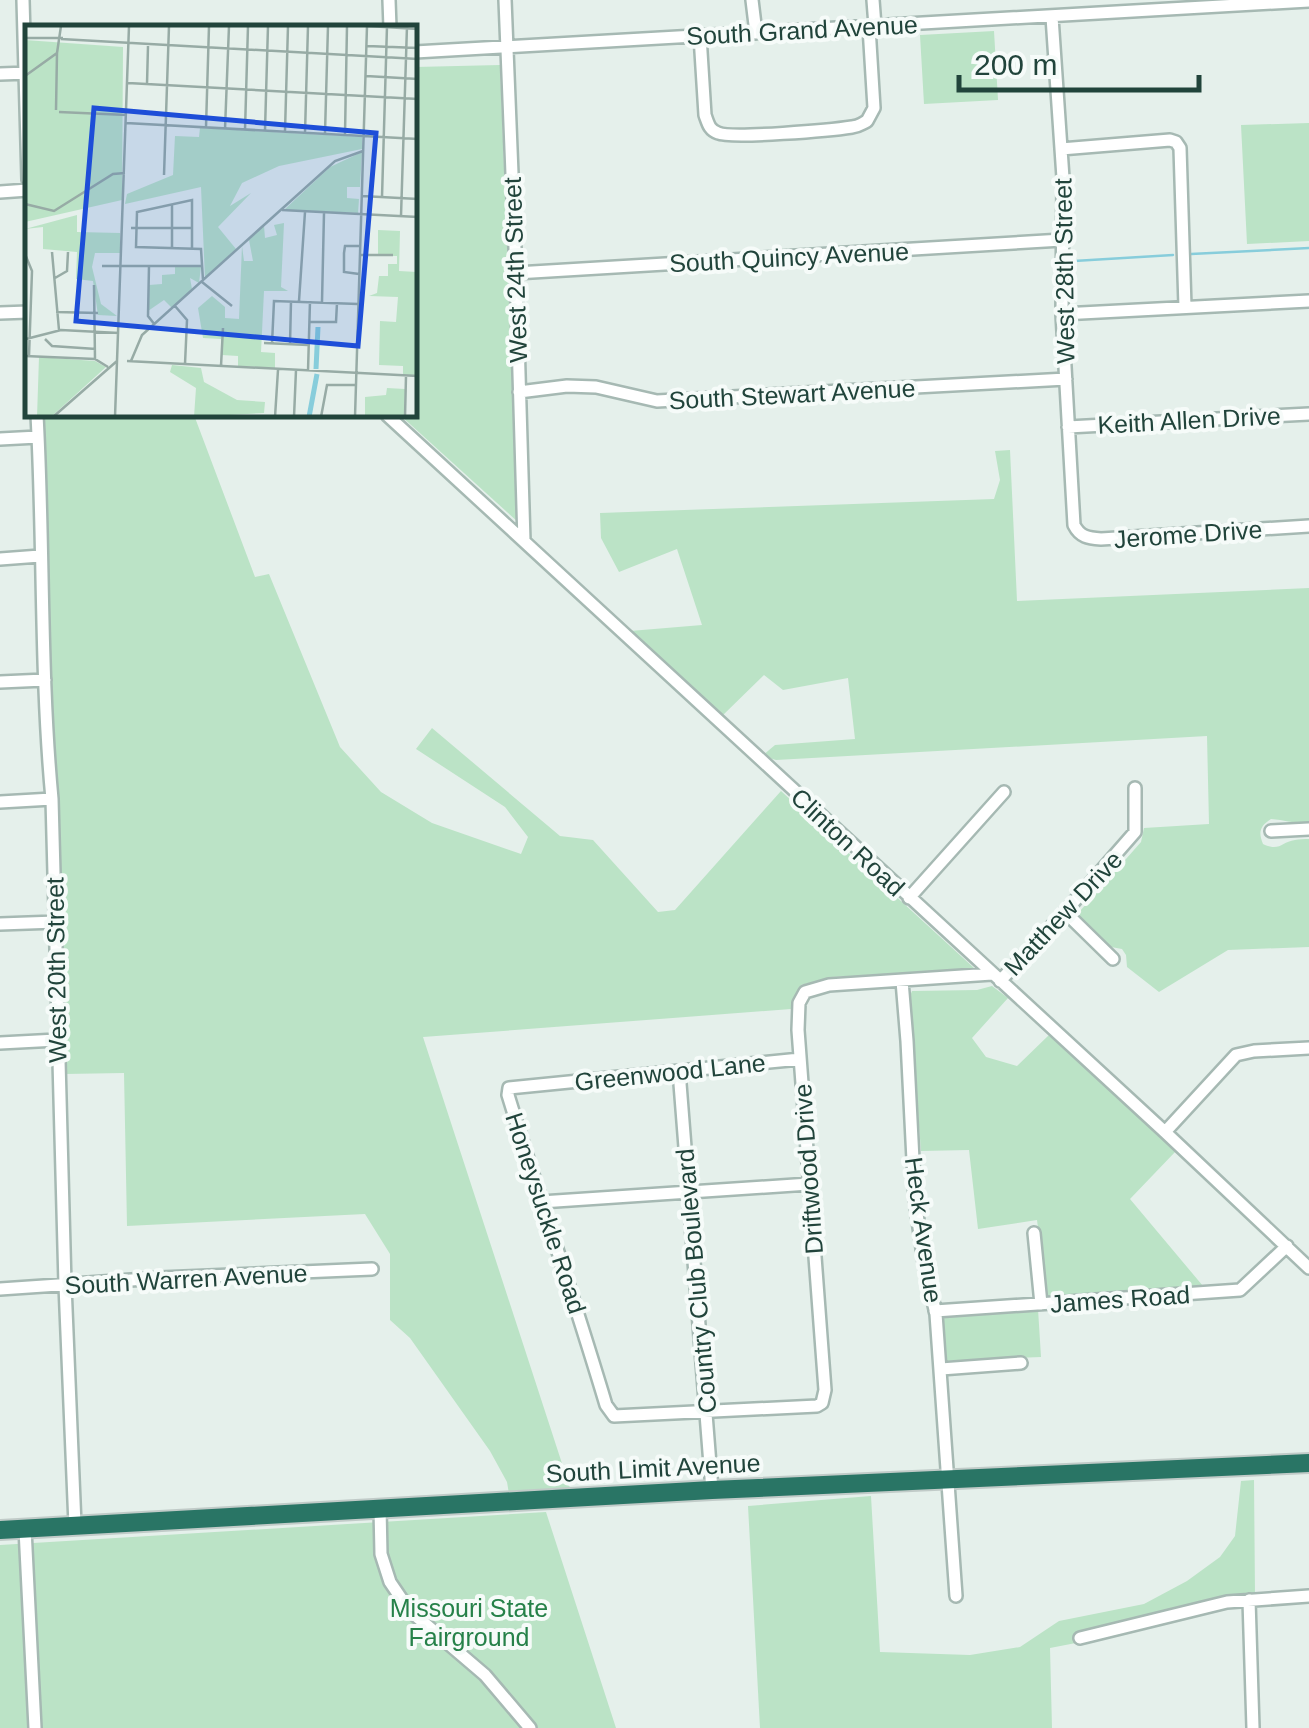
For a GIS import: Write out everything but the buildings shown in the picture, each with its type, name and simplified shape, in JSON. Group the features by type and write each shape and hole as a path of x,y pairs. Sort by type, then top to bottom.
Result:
{"highway":[{"name":"South Limit Avenue","path":"0,1530 712,1490 1309,1463"}],"street":[{"path":"23,0 25,49"},
{"name":"West 24th Street","path":"504,0 524,541"},
{"path":"752,0 756,33"},
{"path":"700,36 709,127 722,134 850,128 867,122 874,108 874,0"},
{"name":"South Grand Avenue","path":"418,52 1309,1"},
{"name":"West 28th Street","path":"1052,17 1061,149 1062,314 1074,524"},
{"path":"0,74 25,73"},
{"path":"1061,149 1176,142 1180,148 1186,307"},
{"path":"0,192 25,190"},
{"name":"South Quincy Avenue","path":"516,273 1062,240"},
{"path":"1062,314 1309,301"},
{"path":"0,313 25,312"},
{"name":"South Stewart Avenue","path":"520,392 596,387 656,401 1066,379"},
{"name":"Keith Allen Drive","path":"1068,427 1309,414"},
{"name":"West 20th Street","path":"37,418 75,1526"},
{"name":"Clinton Road","path":"390,418 1309,1268"},
{"path":"0,439 38,436"},
{"name":"Jerome Drive","path":"1074,524 1082,536 1100,539 1309,526"},
{"path":"0,559 40,556"},
{"path":"0,682 44,680"},
{"name":"Matthew Drive","path":"996,978 1065,912 1135,832 1135,788"},
{"path":"908,898 1004,792"},
{"path":"0,802 52,800"},
{"path":"1271,831 1309,829"},
{"path":"1065,912 1112,959"},
{"path":"0,924 56,922"},
{"path":"902,981 996,978"},
{"name":"Driftwood Drive","path":"707,1412 822,1403 825,1390 797,1013 801,997 811,989 828,984 902,981"},
{"name":"Heck Avenue","path":"902,981 915,1200 935,1311 956,1596"},
{"path":"0,1043 57,1040"},
{"path":"1166,1132 1236,1055 1309,1048"},
{"name":"Greenwood Lane","path":"540,1084 800,1059"},
{"name":"Country Club Boulevard","path":"679,1072 712,1490"},
{"name":"Honeysuckle Road","path":"540,1084 514,1086 508,1091 606,1405 614,1416 707,1412"},
{"path":"541,1202 809,1184"},
{"path":"1034,1232 1041,1304"},
{"name":"James Road","path":"935,1311 1240,1290 1287,1246"},
{"name":"South Warren Avenue","path":"0,1289 372,1269"},
{"path":"941,1369 1021,1363"},
{"path":"380,1508 381,1554 390,1582 409,1610 485,1675 530,1728"},
{"path":"24,1529 35,1728"},
{"path":"1080,1638 1226,1602 1309,1596"},
{"path":"1248,1600 1253,1728"}],"green space":[{"path":"994,31 998,100 924,104 920,35"},
{"path":"500,65 518,522 403,418 418,418 418,67"},
{"path":"1309,123 1309,241 1247,244 1241,125"},
{"path":"43,418 195,418 255,577 269,574 340,747 381,792 432,823 521,854 528,837 505,807 416,749 432,728 560,836 593,840 658,912 675,910 781,791 974,968 832,977 801,985 791,1009 423,1037 570,1488 509,1494 507,1482 490,1451 410,1338 390,1320 390,1254 365,1214 127,1226 124,1073 65,1074"},
{"path":"1010,450 1017,601 1309,588 1309,823 1271,819 1260,833 1263,844 1273,847 1309,839 1309,947 1228,950 1159,992 1127,967 1122,949 1111,947 1080,918 1080,911 1141,842 1144,828 1209,824 1207,736 776,760 762,756 775,745 855,739 848,678 783,690 764,675 721,717 630,631 702,625 677,549 619,572 601,538 600,513 994,499 1000,480 995,451"},
{"path":"992,986 1008,998 972,1038 986,1057 1017,1066 1049,1035 1176,1151 1130,1199 1208,1292 1047,1300 1037,1220 978,1229 969,1150 921,1151 909,998 912,991 977,990"},
{"path":"1038,1309 1041,1357 946,1361 945,1316"},
{"path":"1254,1480 1255,1594 1081,1636 1081,1642 1050,1648 1052,1728 760,1728 748,1506 871,1496 880,1652 970,1655 1020,1647 1059,1621 1144,1604 1187,1581 1220,1557 1235,1536 1241,1481"},
{"name":"Missouri State Fairground","path":"546,1512 616,1728 0,1728 0,1545"}],"waterway":[{"path":"1191,254 1309,248"},
{"path":"1074,261 1173,255"}]}
